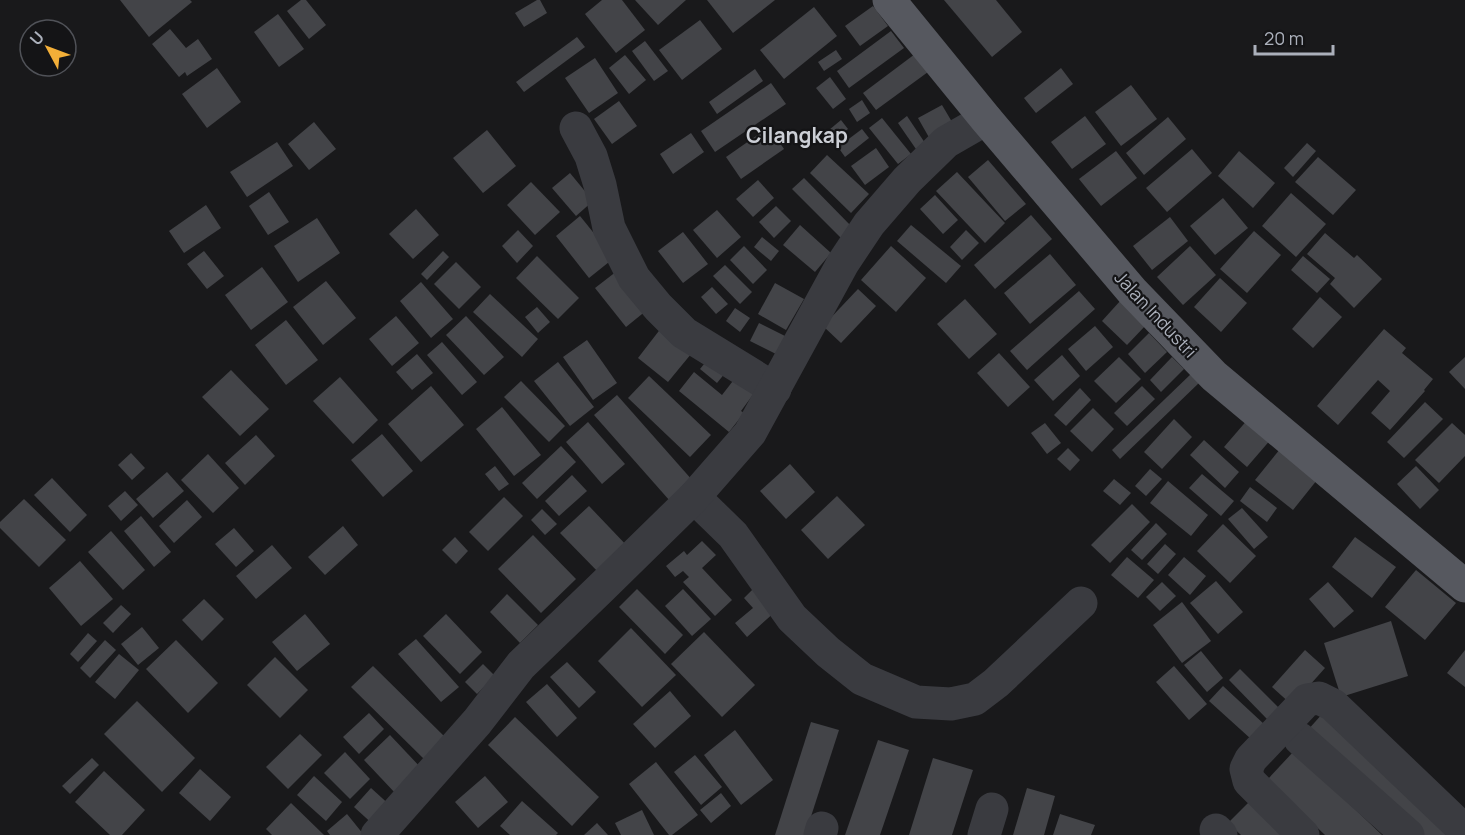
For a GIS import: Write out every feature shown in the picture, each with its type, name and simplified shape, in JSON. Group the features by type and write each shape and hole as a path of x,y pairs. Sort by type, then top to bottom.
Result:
{"main road":[{"name":"Jalan Industri","path":"889,0 1132,291 1214,376 1465,586"}],"street":[{"path":"377,835 477,722 521,665 694,497 750,433 843,263 869,224 907,180 946,142 987,119"},
{"path":"576,128 591,156 609,228 634,278 658,308 684,333 775,389"},
{"path":"694,497 733,535 792,618 828,652 862,679 916,702 951,704 975,699 996,683 1081,603"},
{"path":"1304,835 1249,781 1246,769 1251,759 1307,700 1319,698 1333,705 1465,831"},
{"path":"1300,739 1408,835"}],"building":[{"path":"120,0 190,0 192,2 149,37"},
{"path":"301,0 306,0 326,25 309,39 287,11"},
{"path":"540,0 547,13 524,27 515,13"},
{"path":"602,0 622,0 645,30 616,53 585,14"},
{"path":"635,0 686,0 658,25"},
{"path":"707,0 775,0 733,33"},
{"path":"944,0 996,0 1022,32 992,57"},
{"path":"873,6 888,26 860,46 845,26"},
{"path":"814,7 837,36 784,79 760,50"},
{"path":"278,14 304,49 279,67 254,32"},
{"path":"700,20 722,49 682,80 659,50"},
{"path":"170,29 186,48 198,39 212,59 187,76 185,72 179,77 152,44"},
{"path":"891,31 904,48 849,88 837,71"},
{"path":"577,37 585,47 524,92 516,82"},
{"path":"645,41 668,71 654,81 632,51"},
{"path":"836,50 842,59 824,71 818,62"},
{"path":"915,54 928,72 876,110 863,93"},
{"path":"625,55 646,80 629,94 609,68"},
{"path":"595,58 618,93 589,113 565,78"},
{"path":"217,68 241,102 207,128 182,94"},
{"path":"1061,68 1073,84 1036,113 1024,98"},
{"path":"755,69 763,81 717,114 709,102"},
{"path":"830,77 846,99 833,109 816,88"},
{"path":"771,83 786,104 715,152 701,131"},
{"path":"1131,85 1157,119 1121,146 1095,112"},
{"path":"862,100 870,113 857,122 849,109"},
{"path":"619,101 637,126 612,144 594,119"},
{"path":"942,105 955,127 931,141 918,118"},
{"path":"907,116 927,146 918,152 898,123"},
{"path":"1085,116 1106,144 1072,169 1051,142"},
{"path":"1168,117 1186,139 1144,175 1126,153"},
{"path":"882,118 911,154 898,164 869,128"},
{"path":"841,120 848,129 830,143 823,135"},
{"path":"314,122 336,149 309,170 288,144"},
{"path":"769,127 784,149 741,179 726,157"},
{"path":"862,129 869,138 845,157 838,147"},
{"path":"487,130 516,166 483,193 453,158"},
{"path":"691,133 704,152 673,174 660,154"},
{"path":"277,142 293,166 247,197 230,172"},
{"path":"1307,143 1316,151 1293,177 1284,168"},
{"path":"876,148 889,167 865,185 851,166"},
{"path":"1192,149 1212,173 1167,212 1146,188"},
{"path":"1116,151 1137,178 1101,206 1079,179"},
{"path":"1239,151 1275,183 1253,208 1218,176"},
{"path":"827,155 869,194 851,213 810,173"},
{"path":"1318,157 1356,190 1333,215 1295,182"},
{"path":"988,160 1026,204 1005,221 968,177"},
{"path":"957,172 1005,223 985,243 936,191"},
{"path":"570,173 593,201 576,216 552,188"},
{"path":"804,178 853,228 842,239 792,189"},
{"path":"758,180 774,198 753,217 736,199"},
{"path":"531,182 560,212 535,235 507,205"},
{"path":"269,192 289,222 268,235 249,206"},
{"path":"1291,193 1326,224 1296,257 1262,226"},
{"path":"935,195 958,220 943,234 920,209"},
{"path":"1223,198 1248,228 1215,255 1190,226"},
{"path":"206,205 221,228 184,253 169,231"},
{"path":"776,206 791,221 774,238 759,222"},
{"path":"416,209 439,235 413,259 389,234"},
{"path":"717,210 741,237 717,258 693,230"},
{"path":"1031,215 1052,239 995,289 974,265"},
{"path":"580,216 614,258 589,278 556,236"},
{"path":"1170,217 1188,241 1152,270 1133,246"},
{"path":"317,218 340,253 298,282 274,246"},
{"path":"800,225 831,253 815,272 783,245"},
{"path":"911,225 961,266 946,283 897,241"},
{"path":"518,230 533,246 517,263 502,246"},
{"path":"966,230 979,243 962,260 950,247"},
{"path":"1254,231 1281,255 1247,293 1220,269"},
{"path":"683,232 708,264 683,283 658,251"},
{"path":"1325,233 1354,258 1357,255 1382,279 1354,308 1330,284 1335,278 1307,254"},
{"path":"762,237 779,251 771,261 754,247"},
{"path":"744,246 767,270 753,284 730,260"},
{"path":"891,246 926,278 896,312 861,280"},
{"path":"1190,246 1216,275 1183,305 1157,277"},
{"path":"204,251 224,276 207,289 187,264"},
{"path":"443,251 449,257 427,280 421,274"},
{"path":"1050,254 1076,285 1030,324 1004,293"},
{"path":"537,256 579,298 558,319 516,278"},
{"path":"1303,256 1330,279 1317,293 1291,270"},
{"path":"456,262 481,287 459,309 434,284"},
{"path":"725,265 752,292 740,304 713,276"},
{"path":"262,267 288,302 251,330 225,295"},
{"path":"617,271 647,310 626,327 595,288"},
{"path":"1220,278 1247,303 1221,332 1194,307"},
{"path":"326,281 356,318 323,345 293,307"},
{"path":"421,282 453,319 431,338 400,301"},
{"path":"775,283 804,299 786,330 758,314"},
{"path":"712,287 728,304 716,314 701,297"},
{"path":"858,289 876,306 841,343 823,326"},
{"path":"1079,291 1095,309 1027,370 1010,351"},
{"path":"490,294 538,339 522,357 473,312"},
{"path":"1320,297 1342,317 1313,348 1292,329"},
{"path":"965,299 997,334 969,359 937,324"},
{"path":"1121,300 1146,325 1127,345 1102,321"},
{"path":"537,307 550,322 538,333 525,317"},
{"path":"735,308 750,318 740,332 726,321"},
{"path":"396,316 419,343 392,366 369,339"},
{"path":"466,316 504,357 484,375 446,335"},
{"path":"286,320 318,360 286,385 255,345"},
{"path":"665,323 696,348 668,382 638,358"},
{"path":"759,323 787,337 778,355 750,341"},
{"path":"1095,326 1113,347 1086,371 1068,349"},
{"path":"1384,329 1406,348 1402,353 1433,379 1390,430 1371,413 1390,391 1378,380 1338,425 1317,406"},
{"path":"1149,333 1167,352 1145,373 1128,354"},
{"path":"587,340 617,383 593,400 563,357"},
{"path":"442,342 477,382 462,395 427,355"},
{"path":"713,353 730,367 717,383 700,369"},
{"path":"999,353 1030,387 1008,407 977,373"},
{"path":"417,354 433,373 412,390 396,372"},
{"path":"1062,355 1080,376 1053,401 1034,380"},
{"path":"1119,357 1141,379 1116,403 1094,381"},
{"path":"1172,357 1184,369 1161,392 1150,380"},
{"path":"1465,357 1465,389 1449,372"},
{"path":"558,362 594,407 570,426 534,381"},
{"path":"231,370 269,409 240,436 202,397"},
{"path":"694,372 722,395 736,377 755,392 741,411 744,413 729,432 679,391"},
{"path":"1192,373 1201,381 1120,459 1112,450"},
{"path":"649,376 711,435 690,457 628,398"},
{"path":"340,377 378,420 353,444 313,401"},
{"path":"521,381 565,426 549,442 504,397"},
{"path":"431,386 464,425 421,462 388,424"},
{"path":"1142,386 1155,399 1127,426 1114,413"},
{"path":"1080,388 1091,400 1066,426 1054,415"},
{"path":"617,395 693,481 670,501 594,415"},
{"path":"1425,402 1443,419 1404,458 1387,442"},
{"path":"502,407 541,455 514,476 476,429"},
{"path":"1093,408 1114,429 1092,452 1070,431"},
{"path":"1249,418 1272,438 1247,467 1224,447"},
{"path":"1174,419 1192,437 1162,469 1144,452"},
{"path":"588,422 625,464 602,484 566,442"},
{"path":"1045,423 1061,443 1047,454 1031,433"},
{"path":"1452,423 1465,435 1465,456 1439,483 1415,460"},
{"path":"382,434 413,471 383,497 351,460"},
{"path":"256,435 275,456 245,485 225,463"},
{"path":"1204,440 1239,472 1225,488 1190,455"},
{"path":"561,446 576,462 537,499 522,483"},
{"path":"1068,448 1080,460 1070,471 1057,459"},
{"path":"1280,449 1317,480 1293,510 1255,480"},
{"path":"131,453 145,468 132,480 118,465"},
{"path":"208,454 239,488 213,513 181,480"},
{"path":"790,464 815,492 786,519 760,491"},
{"path":"495,466 509,484 499,491 485,474"},
{"path":"1416,466 1439,490 1420,509 1397,484"},
{"path":"1150,469 1162,479 1146,496 1135,486"},
{"path":"167,472 184,491 153,518 136,499"},
{"path":"1202,474 1234,501 1221,516 1189,488"},
{"path":"572,475 587,491 559,516 545,501"},
{"path":"52,478 87,515 70,532 34,495"},
{"path":"1114,479 1131,493 1120,505 1103,491"},
{"path":"1168,481 1208,515 1191,536 1150,503"},
{"path":"1250,487 1277,508 1267,522 1240,501"},
{"path":"125,491 138,505 121,521 108,506"},
{"path":"837,496 865,525 828,559 801,530"},
{"path":"504,497 523,516 488,551 469,532"},
{"path":"24,499 66,540 39,567 0,528 0,522"},
{"path":"187,500 202,517 174,543 159,526"},
{"path":"1132,504 1150,522 1110,563 1091,545"},
{"path":"589,506 630,549 602,576 560,533"},
{"path":"1242,508 1268,537 1254,549 1228,519"},
{"path":"542,509 557,524 545,535 531,520"},
{"path":"141,516 171,552 154,567 124,531"},
{"path":"1156,523 1167,534 1142,560 1131,550"},
{"path":"1223,524 1256,556 1230,583 1197,551"},
{"path":"343,526 358,545 325,575 308,557"},
{"path":"234,528 254,551 236,567 215,544"},
{"path":"111,531 145,570 123,590 88,552"},
{"path":"533,535 576,579 541,613 498,569"},
{"path":"455,537 468,551 456,564 442,550"},
{"path":"1355,537 1396,567 1372,598 1332,567"},
{"path":"702,541 716,555 702,568 732,600 715,616 683,582 689,577 683,571 675,577 666,566 684,551 687,555"},
{"path":"1165,544 1176,554 1158,574 1147,564"},
{"path":"272,545 292,568 256,599 236,576"},
{"path":"1127,557 1154,580 1138,598 1111,575"},
{"path":"1184,557 1206,576 1190,595 1168,575"},
{"path":"80,561 113,599 81,626 49,588"},
{"path":"1416,570 1456,603 1425,640 1385,607"},
{"path":"1216,581 1243,612 1218,634 1190,603"},
{"path":"1162,582 1176,596 1160,611 1146,597"},
{"path":"1328,582 1354,611 1334,628 1309,599"},
{"path":"756,586 776,611 747,637 735,623 753,608 744,598"},
{"path":"637,589 683,635 665,654 619,607"},
{"path":"683,589 711,619 692,636 665,606"},
{"path":"507,594 538,625 520,643 490,612"},
{"path":"204,599 224,619 202,641 182,620"},
{"path":"1182,602 1211,641 1182,663 1153,625"},
{"path":"121,605 131,614 113,633 103,623"},
{"path":"305,614 330,644 297,671 272,642"},
{"path":"446,614 482,652 460,674 423,636"},
{"path":"1391,621 1408,676 1341,697 1324,643"},
{"path":"142,627 159,648 138,665 121,644"},
{"path":"631,628 676,675 642,707 598,661"},
{"path":"704,632 755,685 722,717 671,664"},
{"path":"88,633 97,641 78,662 70,654"},
{"path":"416,639 459,687 441,702 398,654"},
{"path":"105,640 116,650 90,678 80,668"},
{"path":"176,640 218,683 188,713 146,669"},
{"path":"1305,650 1325,668 1292,705 1272,687"},
{"path":"1465,650 1465,687 1447,673"},
{"path":"1201,651 1223,678 1207,692 1184,665"},
{"path":"119,654 139,670 115,699 95,682"},
{"path":"275,657 308,690 280,718 247,685"},
{"path":"567,662 596,692 579,708 550,677"},
{"path":"483,664 495,676 477,694 465,682"},
{"path":"373,666 447,739 425,760 351,687"},
{"path":"1174,666 1207,704 1189,720 1156,682"},
{"path":"1240,669 1279,708 1267,719 1229,680"},
{"path":"547,684 577,718 557,737 526,702"},
{"path":"1223,686 1265,725 1251,739 1209,701"},
{"path":"670,691 691,716 655,748 633,724"},
{"path":"137,701 195,758 162,792 104,734"},
{"path":"369,713 384,729 359,754 343,737"},
{"path":"1323,713 1455,835 1419,835 1307,731"},
{"path":"515,717 599,797 572,826 488,745"},
{"path":"811,722 839,730 805,835 775,835"},
{"path":"735,730 773,780 741,805 704,755"},
{"path":"300,734 322,755 288,789 266,767"},
{"path":"390,735 423,770 397,795 364,760"},
{"path":"878,740 909,750 880,835 845,835"},
{"path":"1294,751 1382,835 1325,835 1267,780"},
{"path":"345,752 370,779 350,799 324,773"},
{"path":"695,755 722,787 701,805 674,772"},
{"path":"92,758 99,765 70,794 62,786"},
{"path":"933,758 973,770 952,835 909,835"},
{"path":"656,762 698,815 672,835 669,835 629,784"},
{"path":"200,769 231,797 210,821 179,793"},
{"path":"104,771 145,810 122,835 110,835 75,802"},
{"path":"314,776 342,802 326,821 297,795"},
{"path":"485,776 508,802 478,828 455,802"},
{"path":"371,788 393,808 376,827 354,807"},
{"path":"1027,788 1055,796 1044,835 1013,835"},
{"path":"721,793 731,806 711,823 700,810"},
{"path":"1251,800 1288,835 1241,835 1228,823"},
{"path":"522,801 558,833 556,835 510,835 500,826"},
{"path":"291,803 324,835 272,835 266,829"},
{"path":"642,810 654,835 621,835 615,823"},
{"path":"347,814 364,835 330,835 327,831"},
{"path":"1060,814 1095,825 1091,835 1053,835"},
{"path":"597,823 608,835 584,835"}],"district":[{"name":"Cilangkap","path":"797,135"}]}
